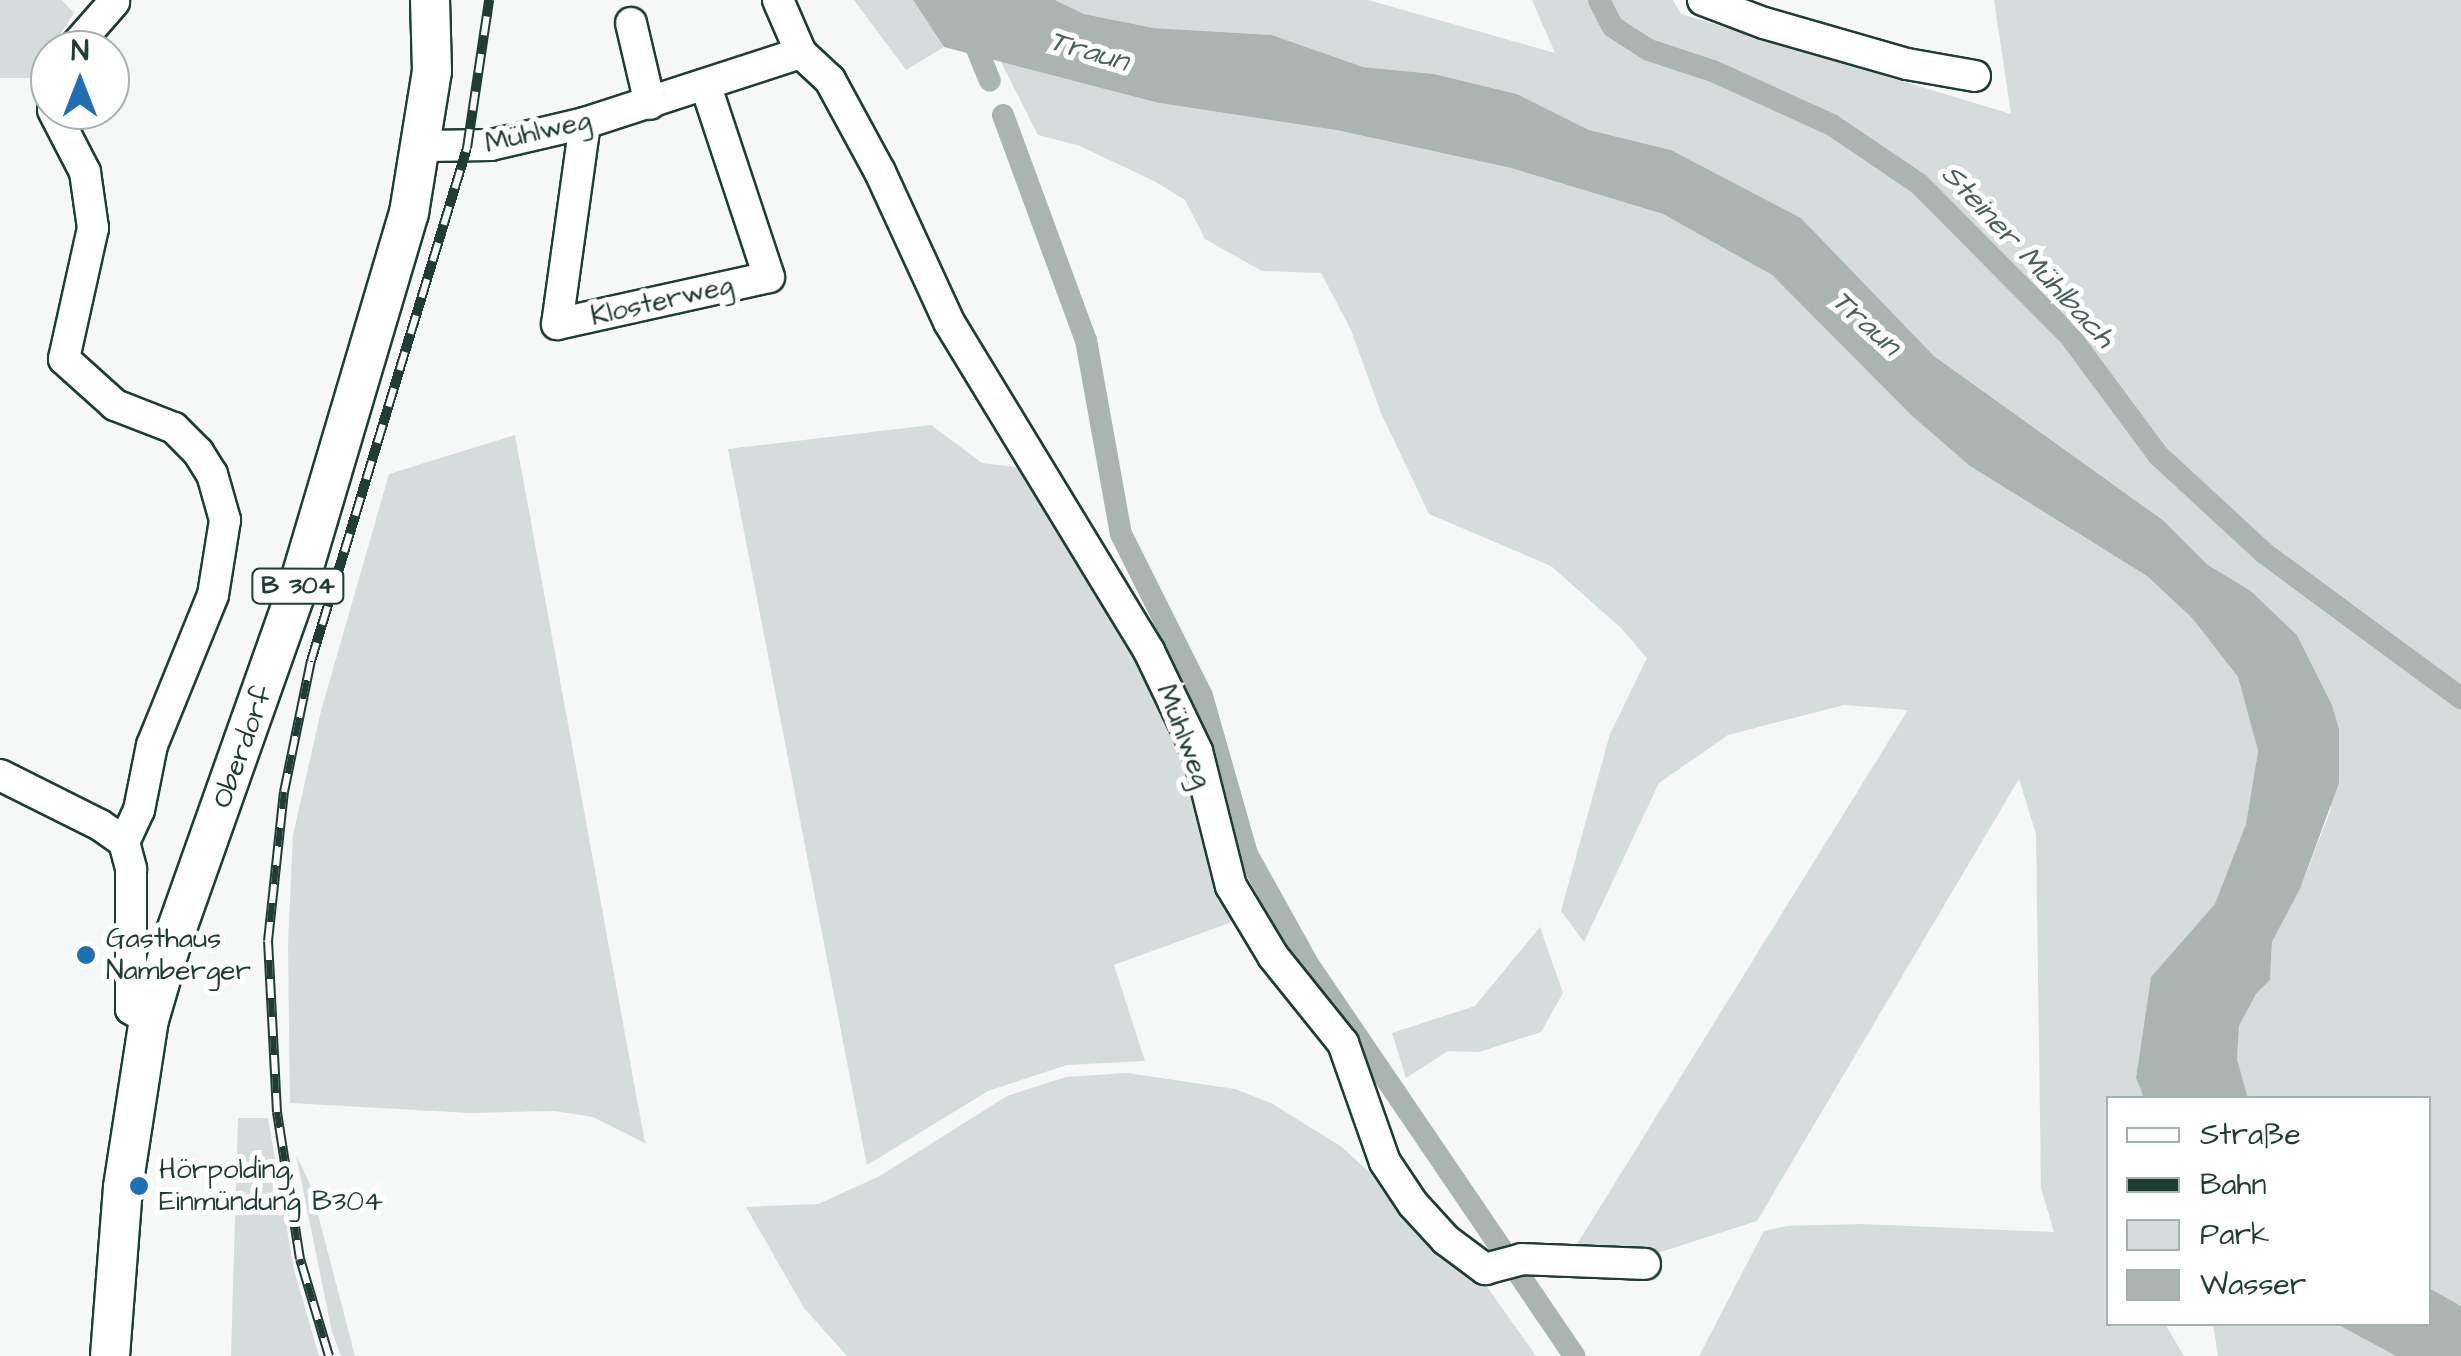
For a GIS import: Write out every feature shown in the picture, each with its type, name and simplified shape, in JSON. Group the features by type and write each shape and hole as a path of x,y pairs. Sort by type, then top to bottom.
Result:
{"main road":[{"name":"B 304","path":"424,146 432,71 430,0"},
{"name":"Oberdorf","path":"110,1356 123,1187 149,1020 170,948 299,584 389,284 424,146"}],"street":[{"name":"Mühlweg","path":"778,0 801,52 830,80 880,172 949,322 1149,651 1197,751 1231,886 1273,956 1343,1044 1385,1162 1446,1240 1485,1270 1522,1259 1645,1264"},
{"path":"1702,0 1842,46 1975,76"},
{"path":"90,30 114,2"},
{"path":"631,22 650,104"},
{"name":"Mühlweg","path":"424,146 491,145 584,123 706,87 801,52"},
{"name":"Klosterweg","path":"584,123 557,324 769,277 706,87"},
{"path":"63,130 85,172 93,228 64,358 115,405 174,428 198,452 212,474 225,520 213,595 152,745 139,810 124,842"},
{"path":"0,776 100,824 124,842 131,869 130,1010 149,1020"}],"green space":[{"path":"0,0 62,0 74,13 63,30 30,30 30,78 0,78"},
{"path":"854,0 913,0 944,47 906,70"},
{"path":"1055,0 1368,0 1555,53 1532,0 1673,0 1681,14 2011,114 1994,0 2461,0 2461,1306 2431,1289 2431,1096 2247,1096 2237,1059 2239,1026 2256,994 2270,980 2272,942 2300,889 2331,809 2332,705 2297,635 2251,591 2208,565 2164,521 1934,356 1801,218 1671,150 1589,130 1517,94 1434,74 1363,67 1272,35 1154,28 1084,14"},
{"path":"999,58 1159,103 1336,130 1511,168 1663,214 1772,275 1912,416 1970,466 2147,576 2192,618 2238,677 2258,751 2246,824 2215,905 2151,977 2136,1078 2143,1096 2106,1096 2106,1326 2166,1326 2184,1356 1699,1356 1764,1231 1787,1226 1861,1224 2054,1232 2041,1188 2036,834 2019,779 1757,1221 1645,1257 1571,1254 1908,710 1844,705 1728,735 1659,783 1584,942 1561,911 1610,734 1647,658 1621,628 1551,566 1429,514 1381,413 1351,330 1321,273 1262,271 1205,239 1185,200 1156,182 1080,146 1038,135"},
{"path":"931,425 982,463 1033,469 1157,682 1187,756 1240,919 1114,965 1145,1061 1067,1065 988,1091 867,1165 728,449"},
{"path":"515,435 645,1143 593,1117 555,1111 470,1113 290,1103 288,945 293,835 321,711 389,474"},
{"path":"1540,927 1563,993 1541,1032 1479,1052 1448,1051 1406,1078 1392,1033 1475,1006"},
{"path":"1127,1073 1235,1089 1271,1103 1342,1147 1478,1274 1536,1356 847,1356 804,1308 746,1207 818,1204 880,1176 1007,1096 1066,1077"},
{"path":"238,1118 268,1118 294,1270 319,1356 231,1356"},
{"path":"296,1155 310,1184 355,1356 341,1356 332,1332"},
{"path":"2213,1326 2344,1326 2397,1356 2218,1356"}],"water":[{"name":"Traun","path":"913,0 1055,0 1084,14 1154,28 1272,35 1363,67 1434,74 1517,94 1589,130 1671,150 1801,218 1934,356 2164,521 2208,565 2251,591 2297,635 2332,705 2339,730 2339,783 2300,889 2272,942 2270,980 2256,994 2239,1026 2237,1059 2247,1096 2143,1096 2136,1078 2151,977 2215,904 2246,824 2258,751 2238,677 2192,618 2147,576 1970,466 1912,416 1772,275 1663,214 1511,168 1336,130 1159,103 944,47"},
{"path":"2431,1289 2461,1306 2461,1356 2396,1356 2341,1326 2431,1326"}],"waterway":[{"path":"957,0 990,81"},
{"name":"Steiner Mühlbach","path":"1599,0 1613,27 1649,50 1713,71 1832,125 1919,184 2069,335 2159,456 2264,553 2461,698"},
{"path":"1003,115 1086,340 1121,534 1202,696 1247,854 1308,964 1574,1356"}],"railway":[{"path":"329,1356 300,1259 277,1112 268,941 284,792 311,661 467,148 489,0"}],"place":[{"name":"Gasthaus Namberger","path":"86,955"},
{"name":"Hörpolding, Einmündung B304","path":"139,1186"}]}
